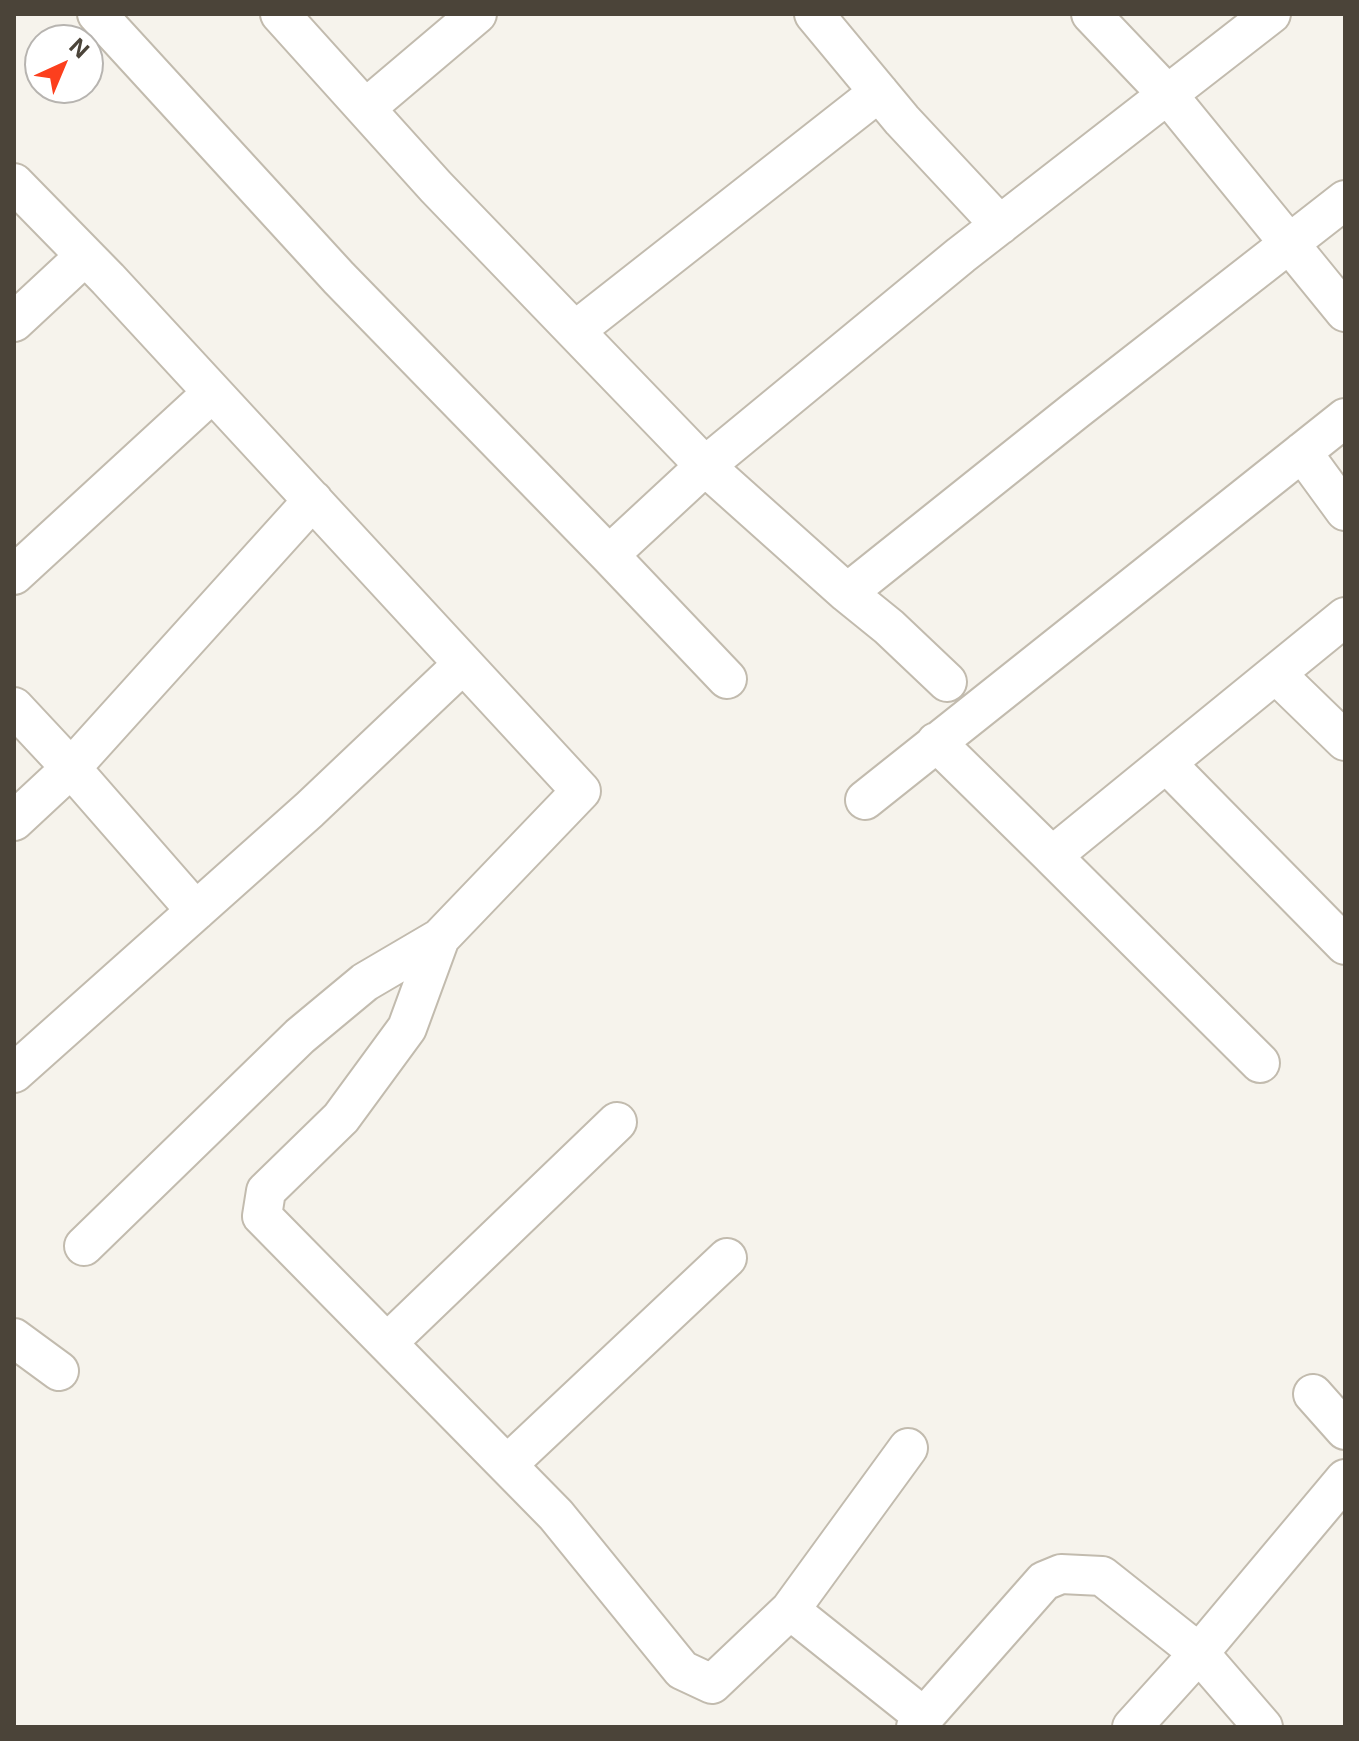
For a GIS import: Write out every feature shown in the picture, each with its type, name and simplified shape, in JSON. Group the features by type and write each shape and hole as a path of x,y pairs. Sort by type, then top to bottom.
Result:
{"street":[{"path":"97,14 339,278 727,679"},
{"path":"280,14 436,187 705,466 889,627 947,682"},
{"path":"366,108 477,14"},
{"path":"814,14 879,92 1000,225"},
{"path":"1091,14 1168,95 1345,312"},
{"path":"609,555 705,466 1000,225 1271,14"},
{"path":"576,330 879,92"},
{"path":"14,183 313,500 581,791 440,938 365,982 300,1036 84,1246"},
{"path":"847,593 1345,200"},
{"path":"14,322 85,256"},
{"path":"14,575 212,393"},
{"path":"865,800 1345,418"},
{"path":"1302,452 1345,511"},
{"path":"14,821 71,768 313,500"},
{"path":"1052,856 1345,617"},
{"path":"14,1073 309,810 463,664"},
{"path":"1276,674 1345,741"},
{"path":"14,707 196,911"},
{"path":"936,742 1260,1063"},
{"path":"1166,763 1345,945"},
{"path":"440,938 407,1028 341,1118 266,1191 262,1216 556,1515 682,1670 712,1684 790,1610 908,1448"},
{"path":"387,1343 617,1122"},
{"path":"507,1465 727,1258"},
{"path":"14,1338 59,1371"},
{"path":"1313,1394 1345,1430"},
{"path":"1132,1727 1199,1653 1345,1479"},
{"path":"790,1610 920,1722 1044,1581 1061,1574 1102,1576 1199,1653 1263,1727"}]}
